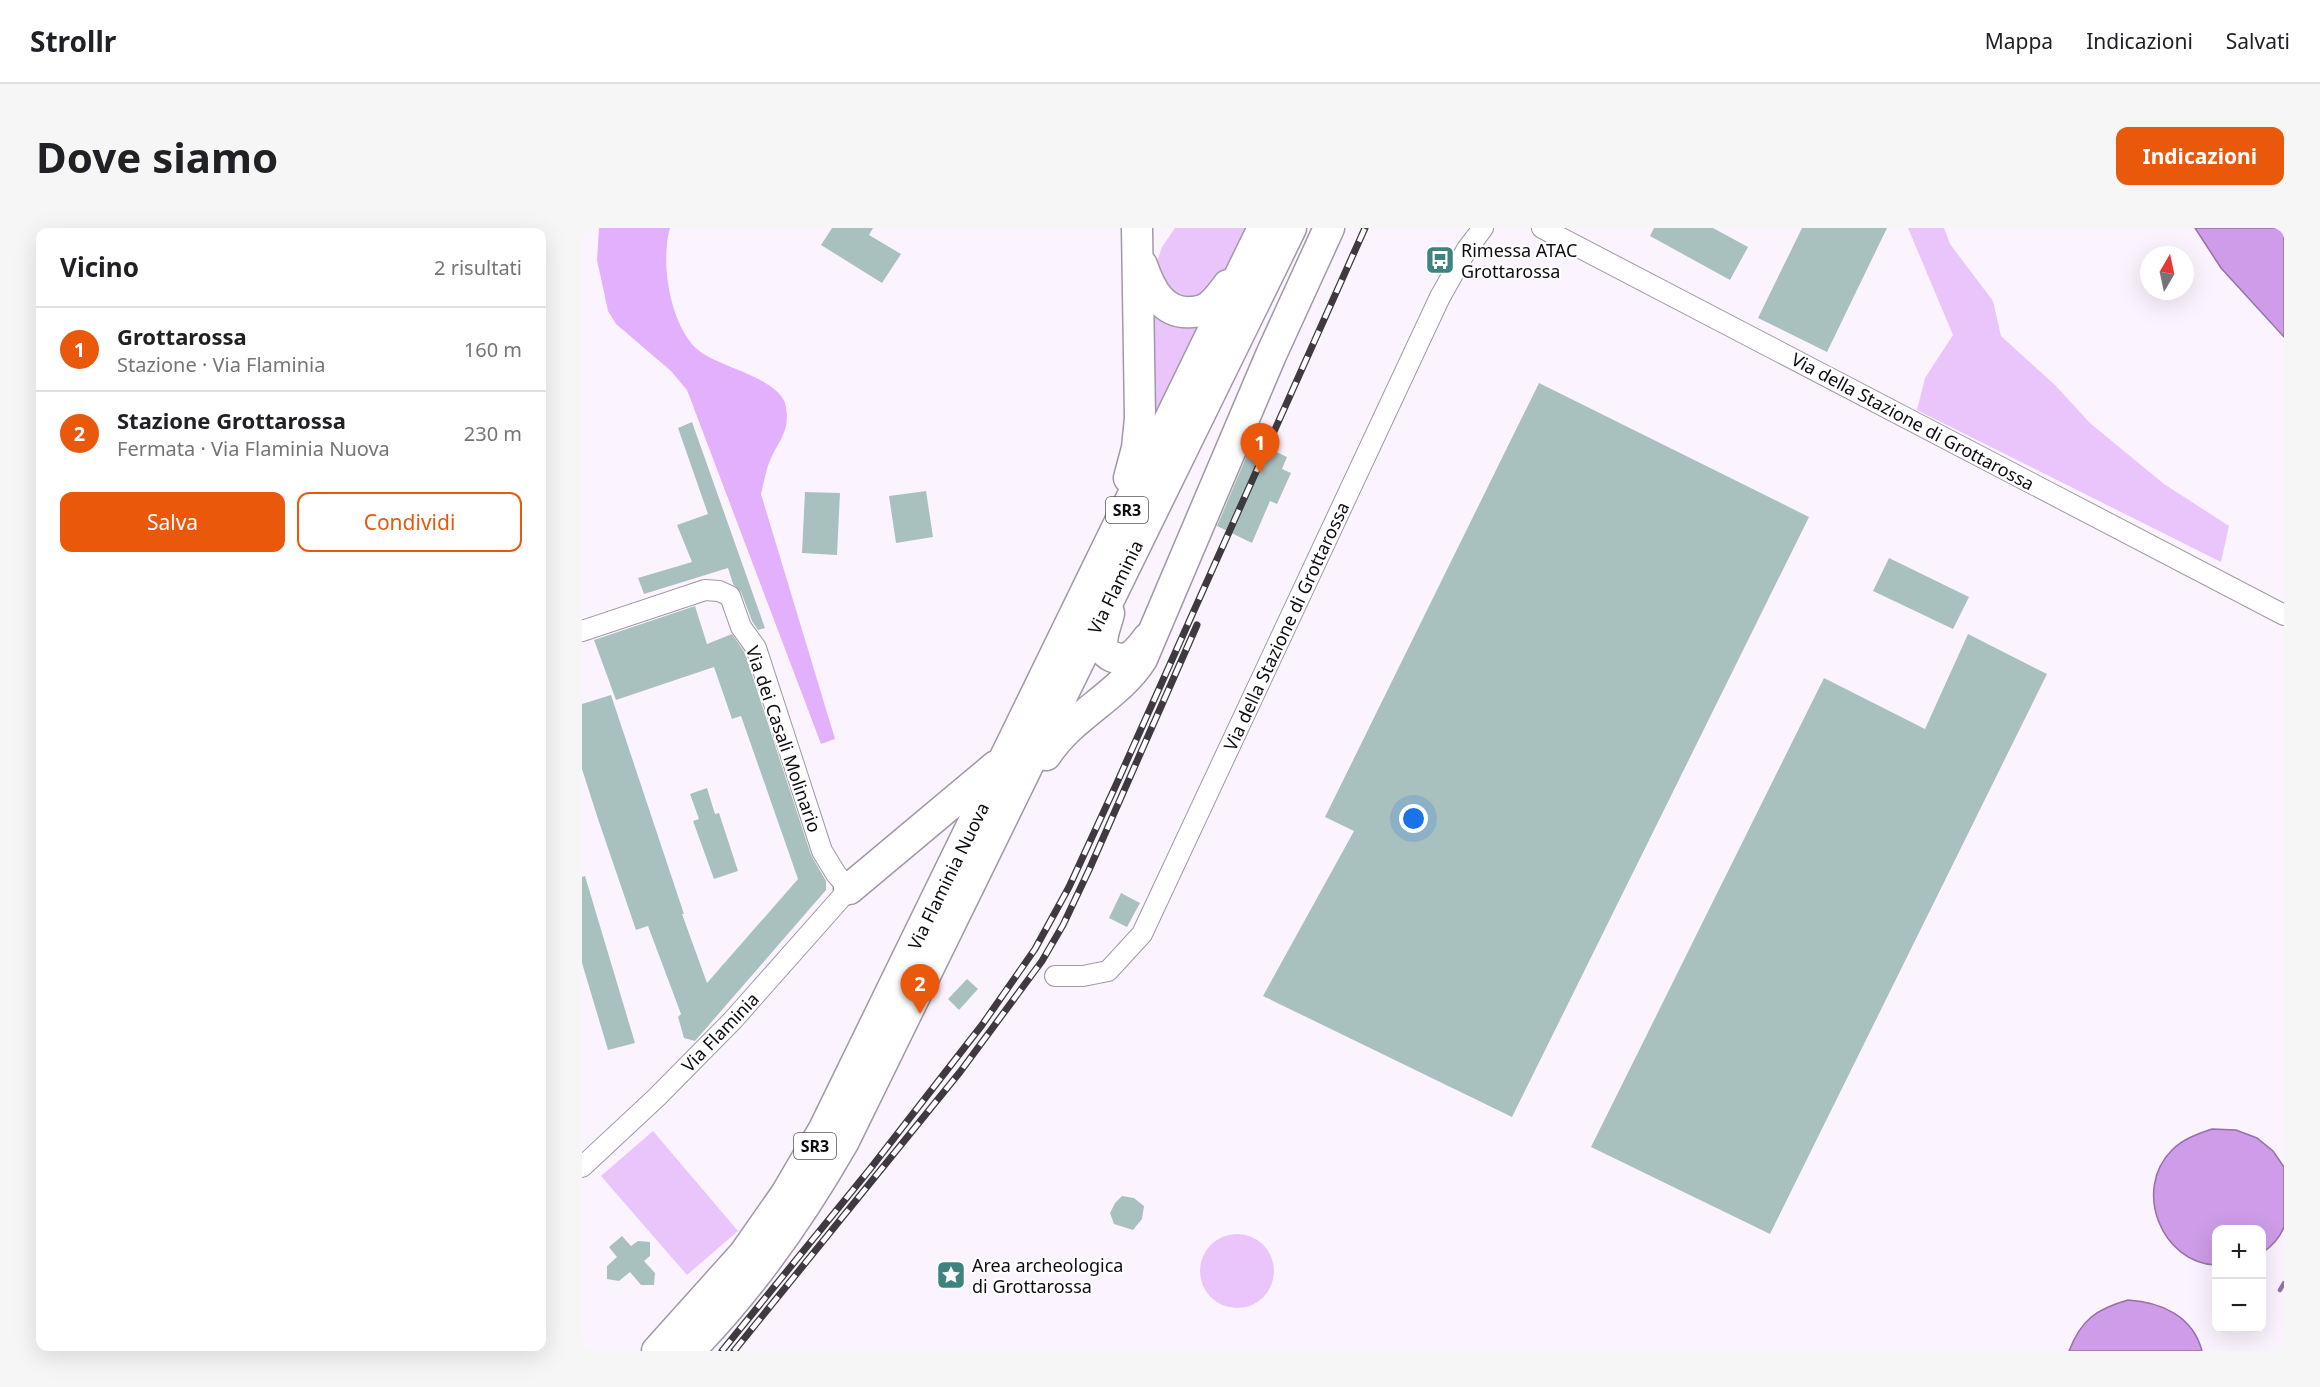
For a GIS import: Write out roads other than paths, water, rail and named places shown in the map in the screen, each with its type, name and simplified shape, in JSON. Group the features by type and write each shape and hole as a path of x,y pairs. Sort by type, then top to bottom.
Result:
{"highway":[{"path":"1138,241 1156,228"},
{"name":"Via Flaminia","path":"1002,816 1263,228"},
{"name":"Via Flaminia","path":"1003,760 1108,577 1291,228"},
{"path":"1002,816 1064,731 1138,666 1271,355 1329,228"},
{"path":"1138,241 1148,282 1159,299 1174,310 1189,313 1204,310 1210,306 1248,258"},
{"path":"1138,241 1140,418 1137,448 1108,577 1103,649 1108,654 1122,659 1131,656 1139,651 1154,631"},
{"path":"849,889 1003,760"},
{"name":"Via Flaminia Nuova","path":"657,1351 703,1303 744,1254 805,1162 846,1086 1003,760"},
{"name":"Via Flaminia Nuova","path":"694,1346 778,1246 844,1142 1002,816"}],"street":[{"name":"Via della Stazione di Grottarossa","path":"1055,976 1083,976 1108,971 1142,934 1440,297 1467,249 1483,228"},
{"name":"Via della Stazione di Grottarossa","path":"1542,228 2284,615"},
{"name":"Via dei Casali Molinario","path":"582,631 705,590 719,591 730,596 741,627 756,648 822,851 836,874 849,889"},
{"name":"Via Flaminia","path":"582,1167 657,1097 734,1020 849,889"}],"waterway":[{"path":"2280,1290 2284,1283"}],"railway":[{"path":"722,1351 870,1169 982,1025 1035,949 1069,887 1116,785 1365,228"},
{"path":"734,1351 960,1072 1042,961 1063,925 1089,870 1197,625"}],"place":[{"name":"Rimessa ATAC Grottarossa","path":"1440,260"},
{"name":"Grottarossa","path":"1260,473"},
{"name":"Stazione Grottarossa","path":"920,1014"},
{"name":"Area archeologica di Grottarossa","path":"951,1275"}]}
